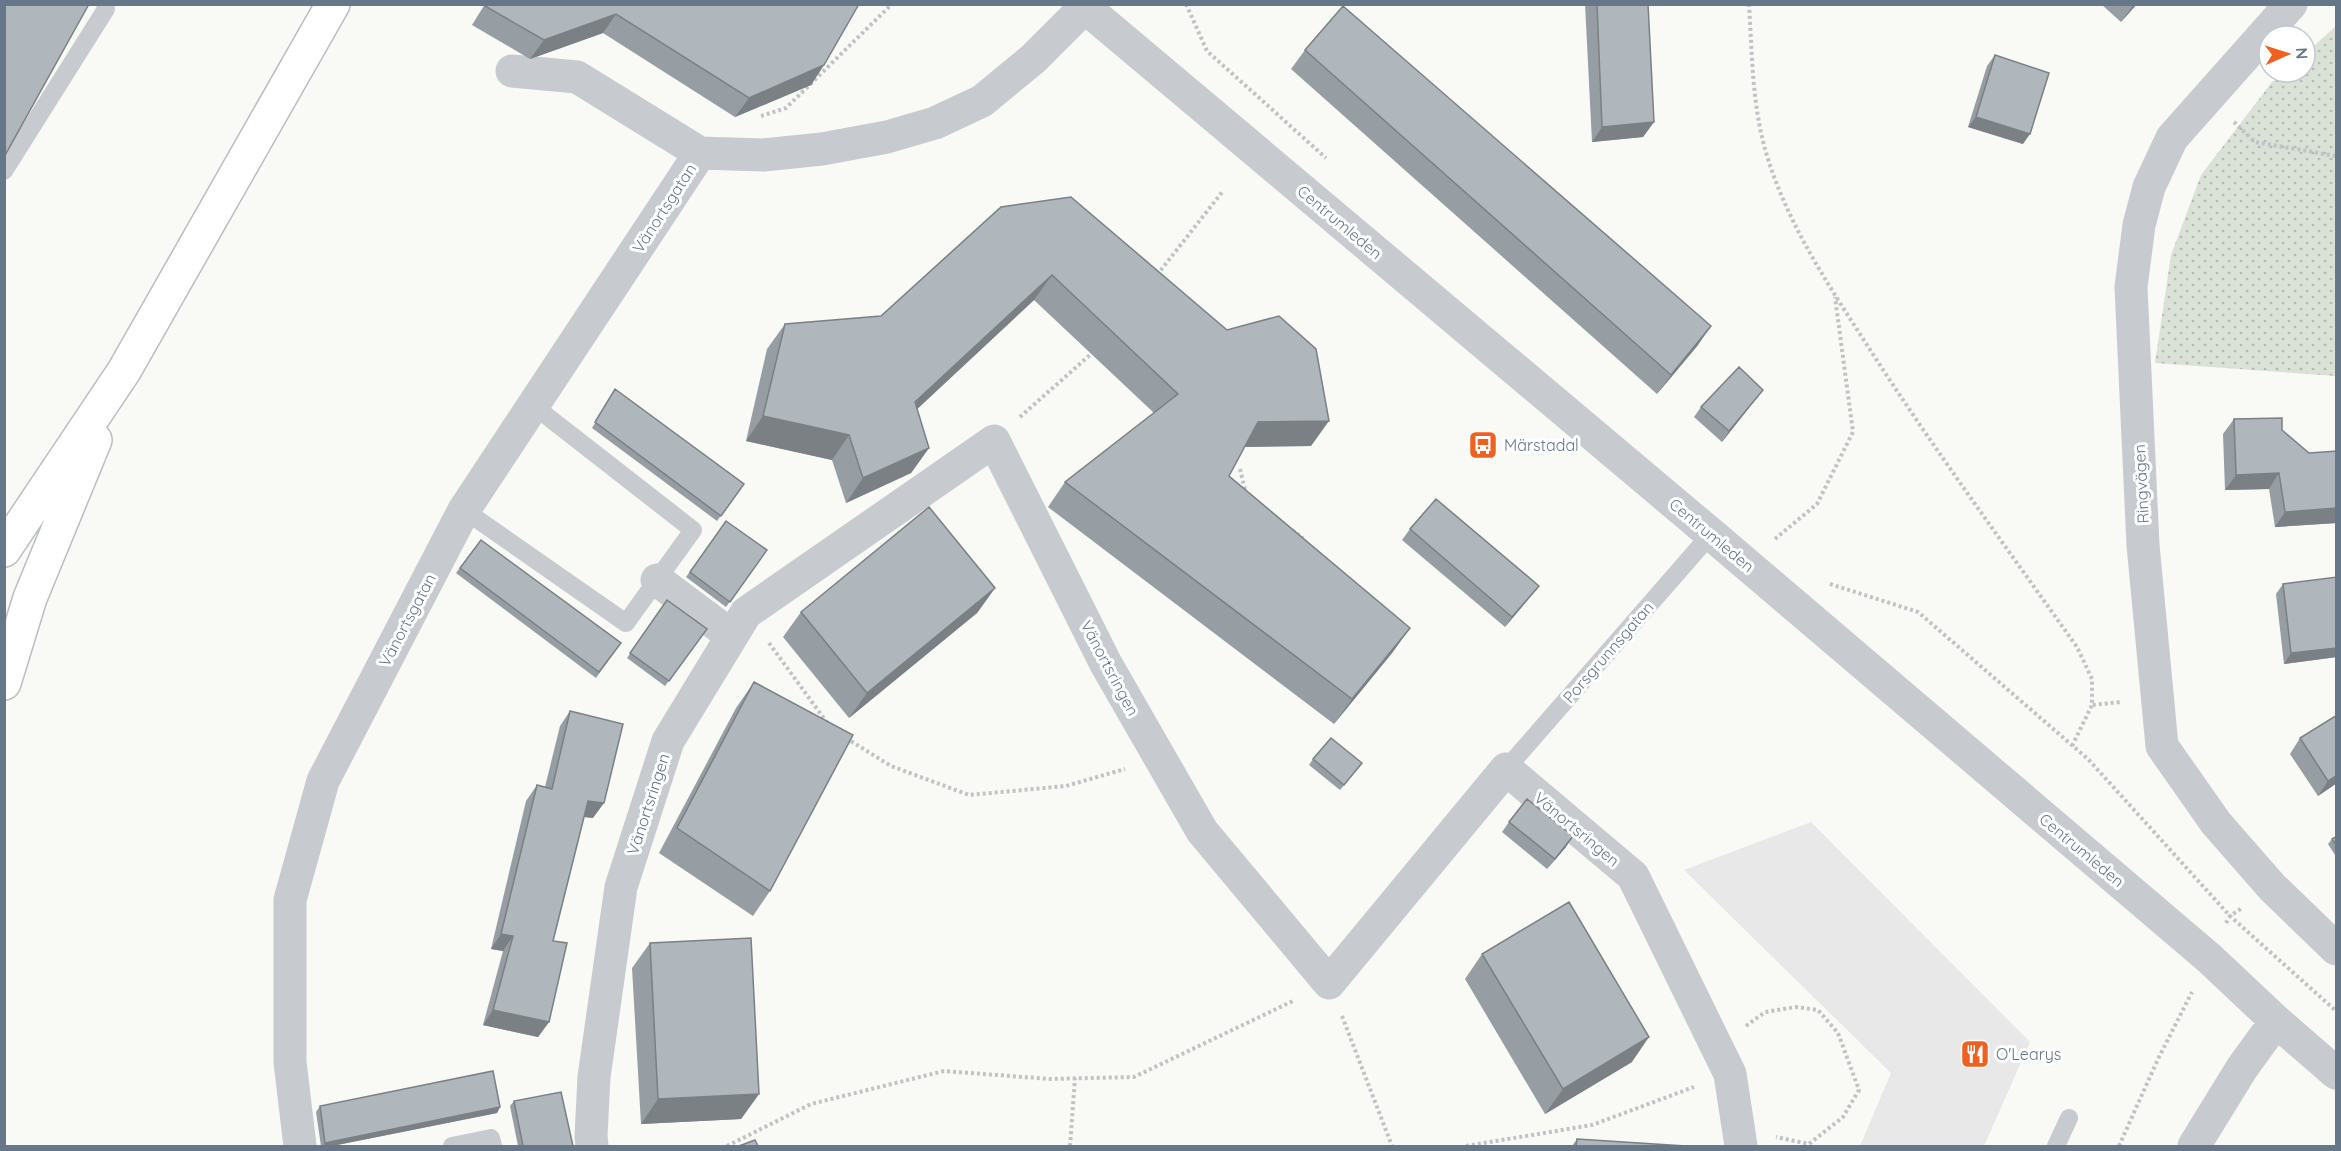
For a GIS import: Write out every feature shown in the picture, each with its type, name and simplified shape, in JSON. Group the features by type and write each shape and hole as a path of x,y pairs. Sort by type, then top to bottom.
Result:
{"main road":[{"path":"4,550 124,371 333,4"},
{"path":"4,683 30,598 124,371"}],"street":[{"name":"Ringvägen","path":"2291,4 2172,138 2149,187 2139,225 2131,287 2144,545 2162,746 2216,823 2272,887 2337,949"},
{"path":"512,71 577,77 700,153 763,155 822,149 887,137 935,123 982,101 1033,59 1084,6"},
{"name":"Centrumleden","path":"1084,6 2209,957 2276,1021 2337,1073"},
{"name":"Vänortsgatan","path":"300,1146 290,1062 290,900 323,781 464,510 700,153"},
{"name":"Vänortsringen","path":"592,1146 594,1077 621,887 668,741 739,624 994,441 1106,664 1202,831 1329,983"},
{"path":"657,580 739,624"},
{"path":"1329,983 1506,770"},
{"name":"Vänortsringen","path":"1506,770 1633,876 1725,1063 1740,1137"},
{"path":"2194,1146 2242,1068 2276,1021"}],"lane":[{"path":"4,171 106,9 105,4"},
{"path":"464,510 626,623 693,530 534,406"},
{"name":"Porsgrunnsgatan","path":"1506,770 1711,534"},
{"path":"2056,1146 2069,1118"},
{"path":"452,1146 491,1138 493,1146"}],"path":[{"path":"754,118 786,108 892,4"},
{"path":"1186,4 1207,51 1330,162"},
{"path":"1749,4 1753,80 1765,148 1788,213 1835,295 1897,392 2077,647 2091,679 2092,705 2072,746"},
{"path":"2208,97 2255,142 2337,156"},
{"path":"1154,279 1223,191"},
{"path":"1772,542 1817,504 1853,432 1835,295"},
{"path":"994,441 1091,354"},
{"path":"1240,470 1247,495"},
{"path":"1287,527 1304,538"},
{"path":"1830,584 1918,612 2088,759 2230,916 2337,1011"},
{"path":"739,624 833,730"},
{"path":"2092,705 2156,699"},
{"path":"843,736 891,766 969,795 1066,786 1161,759"},
{"path":"2119,1146 2158,1059 2230,916 2272,887"},
{"path":"727,1146 811,1104 944,1071 1049,1079 1134,1077 1329,983 1392,1146"},
{"path":"1466,1146 1592,1125 1725,1063 1765,1012 1796,1007 1818,1010 1838,1033 1859,1090 1843,1117 1809,1144 1740,1137"},
{"path":"1070,1146 1075,1078"}],"shaded area":[{"path":"2336,26 2336,376 2155,363 2171,255 2201,175 2270,84 2317,84 2317,43"},
{"path":"1811,822 2030,1042 1984,1146 1860,1146 1891,1073 1684,870"}],"building":[{"path":"6,4 89,4 4,157 4,7"},
{"path":"486,4 859,4 824,65 749,98 616,14 544,40 485,6"},
{"path":"1597,4 1648,4 1654,122 1602,127"},
{"path":"1343,6 1711,326 1671,375 1305,50"},
{"path":"1995,55 2049,73 2030,134 1976,117"},
{"path":"1071,197 1227,330 1279,316 1316,349 1329,421 1258,422 1229,476 1410,628 1352,699 1065,482 1178,394 1052,275 915,402 929,448 863,478 849,435 763,416 785,324 881,316 1001,207"},
{"path":"1739,367 1763,390 1729,431 1701,407"},
{"path":"615,389 744,484 721,516 595,422"},
{"path":"2282,418 2282,430 2309,453 2337,451 2337,508 2285,512 2279,473 2236,475 2234,419"},
{"path":"1436,499 1539,586 1512,617 1410,529"},
{"path":"929,507 995,588 867,693 801,612"},
{"path":"726,521 767,550 730,602 690,572"},
{"path":"481,540 621,643 599,672 460,568"},
{"path":"2337,577 2337,648 2291,653 2283,584"},
{"path":"667,600 707,629 669,681 630,653"},
{"path":"754,682 853,735 770,891 677,828"},
{"path":"570,711 623,724 604,803 588,801 553,941 567,943 549,1022 493,1010 513,936 501,934 537,785 552,789"},
{"path":"2337,715 2337,775 2328,781 2300,738"},
{"path":"1331,738 1362,763 1344,785 1313,759"},
{"path":"1527,799 1573,836 1555,859 1509,822"},
{"path":"2337,836 2337,846 2332,839"},
{"path":"1569,902 1649,1037 1563,1089 1482,954"},
{"path":"751,938 759,1094 658,1099 650,943"},
{"path":"493,1071 500,1107 325,1143 320,1106"},
{"path":"561,1092 573,1146 523,1146 514,1101"},
{"path":"1577,1139 1686,1146 1576,1146"},
{"path":"755,1140 758,1146 739,1146"}],"place":[{"name":"Märstadal","path":"1483,445"},
{"name":"O'Learys","path":"1975,1054"}]}
